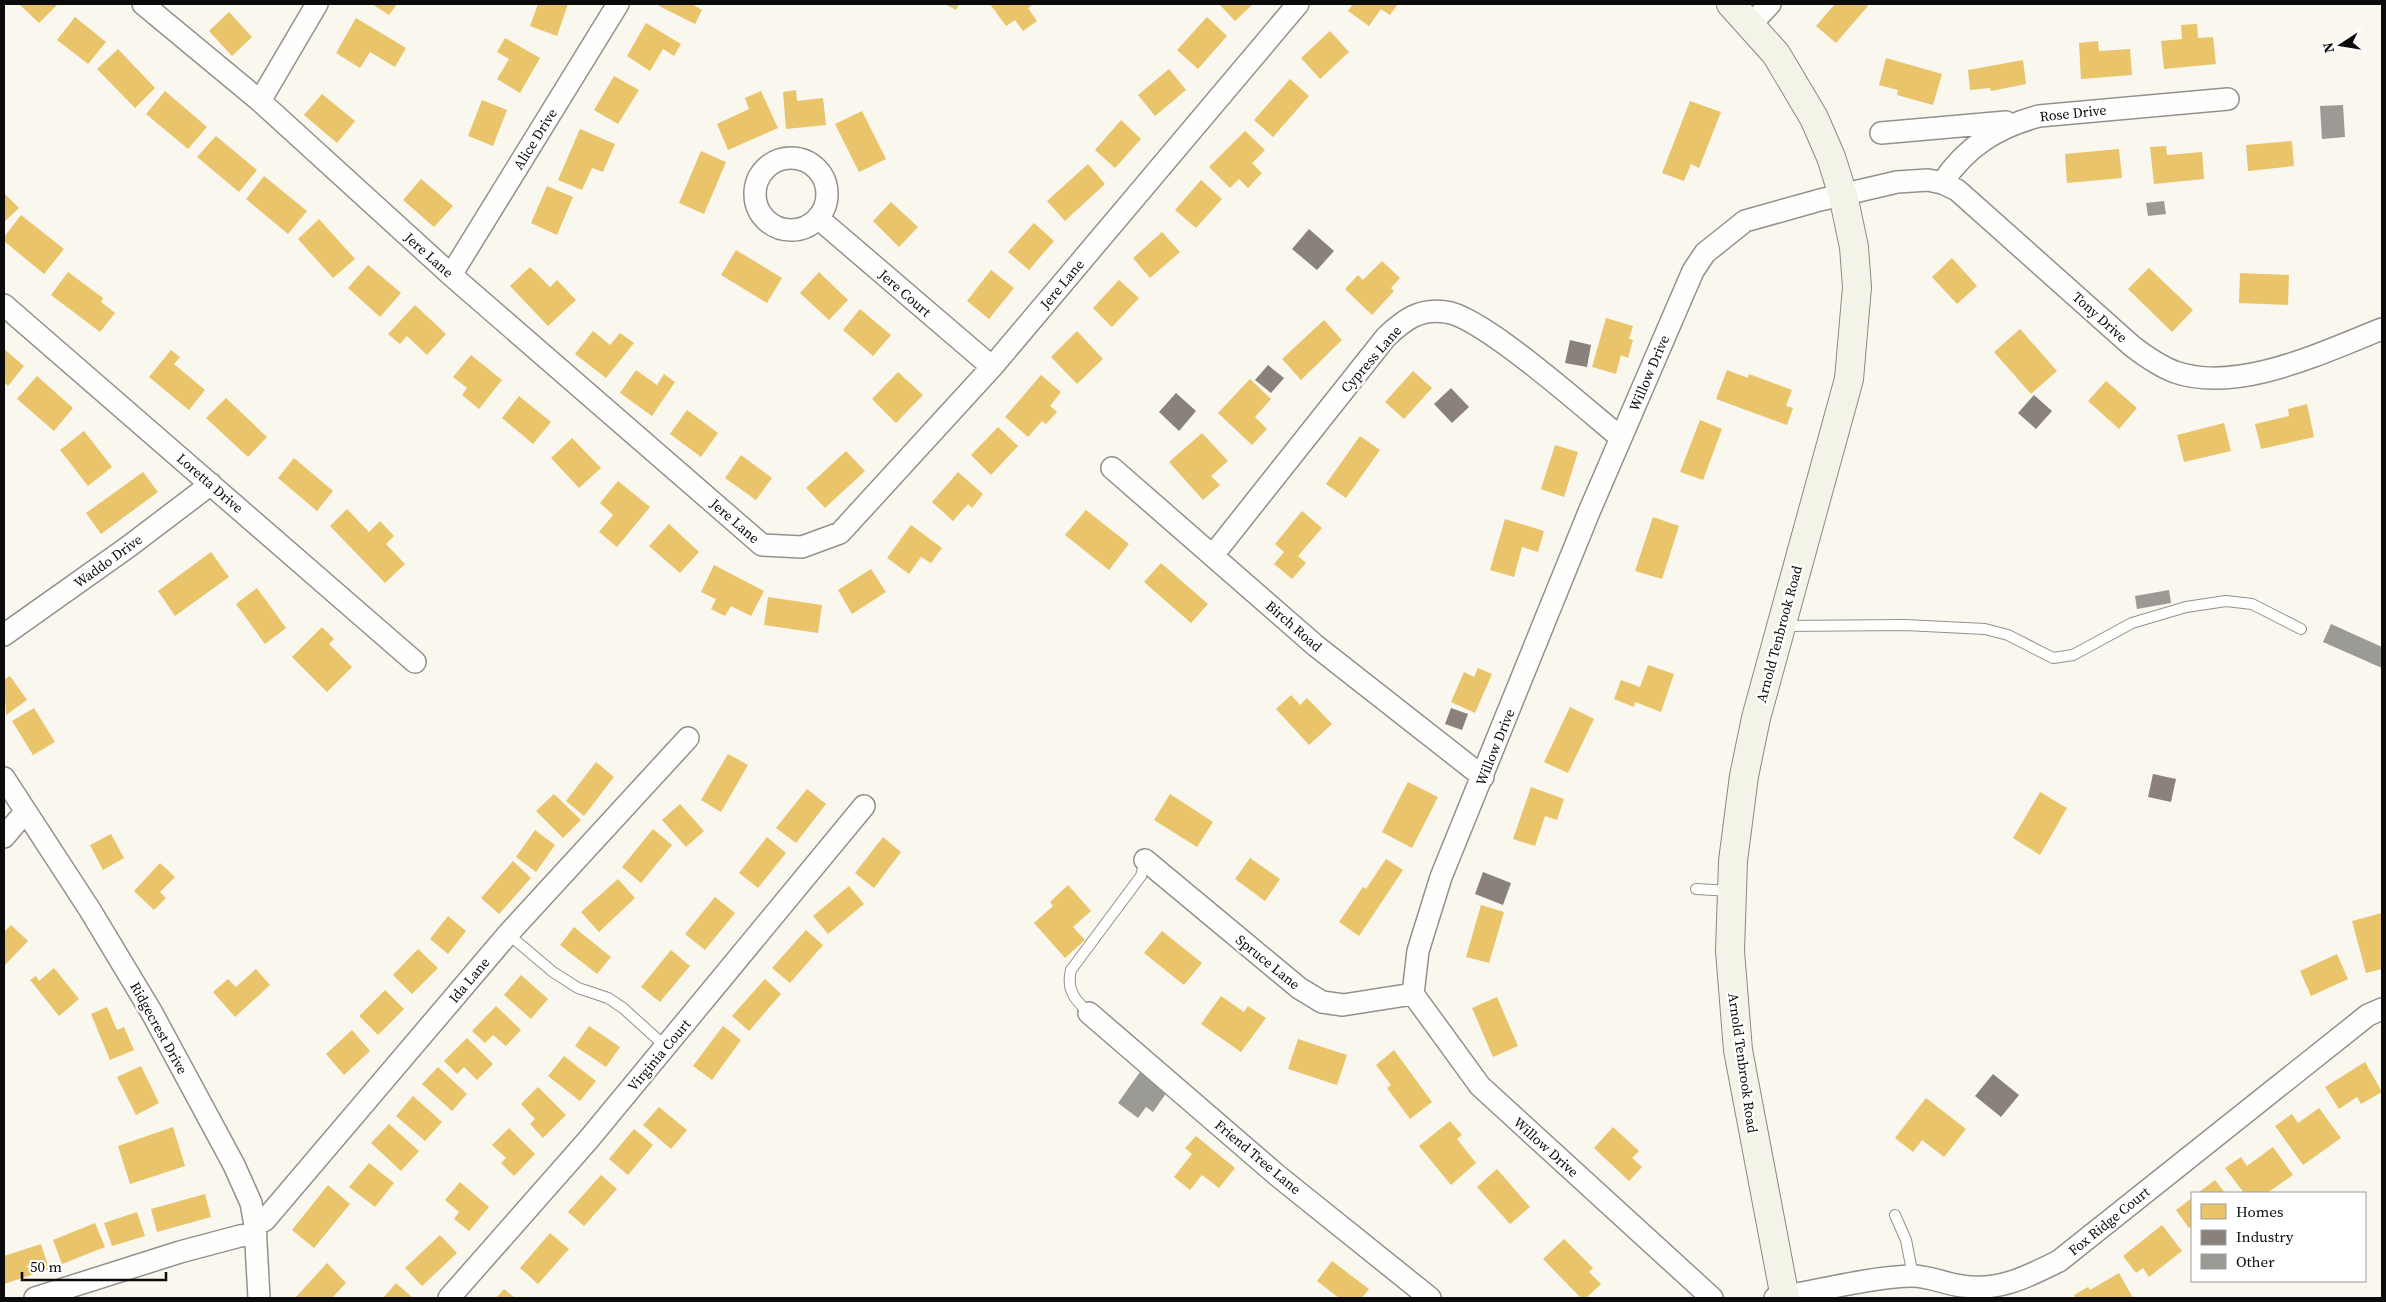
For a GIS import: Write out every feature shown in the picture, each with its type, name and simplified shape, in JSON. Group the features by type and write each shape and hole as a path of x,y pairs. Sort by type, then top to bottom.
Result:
{"street":[{"name":"Jere Lane","path":"142,4 260,101 451,275 762,544 802,547 840,532 992,367 1298,4"},
{"path":"260,101 317,4"},
{"name":"Alice Drive","path":"451,275 618,4"},
{"name":"Arnold Tenbrook Road","path":"1731,4 1776,54 1814,118 1831,157 1843,195 1854,247 1857,287 1849,378 1781,626 1744,776 1735,833 1731,891 1730,951 1738,1050 1782,1298"},
{"path":"1751,24 1770,4"},
{"name":"Rose Drive","path":"1942,183 1953,167 1972,147 1994,132 2017,122 2040,116 2228,99"},
{"path":"1881,133 2017,122"},
{"name":"Tony Drive","path":"1843,195 1914,180 1942,183 1957,190 2132,346 2149,359 2175,372 2200,377 2241,375 2294,362 2382,330"},
{"name":"Willow Drive","path":"1712,1298 1480,1086 1413,994 1418,951 1442,877 1482,777 1693,271 1705,253 1745,221 1843,195"},
{"name":"Jere Court","path":"818,218 992,367"},
{"name":"Loretta Drive","path":"4,305 415,662"},
{"name":"Cypress Lane","path":"1213,555 1386,337 1405,319 1419,313 1447,312 1473,323 1519,355 1622,438"},
{"name":"Birch Road","path":"1112,468 1316,646 1482,777"},
{"name":"Waddo Drive","path":"4,635 128,547 211,484"},
{"name":"Ida Lane","path":"255,1230 508,934 688,738"},
{"name":"Ridgecrest Drive","path":"4,778 90,910 152,1013 234,1165 251,1203 255,1230 259,1298"},
{"name":"Virginia Court","path":"449,1298 589,1139 666,1048 864,806"},
{"path":"4,837 25,812"},
{"name":"Spruce Lane","path":"1146,860 1299,988 1322,1002 1343,1005 1413,994"},
{"name":"Fox Ridge Court","path":"1782,1298 1855,1291 1880,1278 1912,1276 1962,1286 1993,1288 2022,1279 2059,1261 2368,1014 2382,1009"},
{"name":"Friend Tree Lane","path":"1090,1013 1278,1176 1430,1298"},
{"path":"35,1298 255,1230"}],"lane":[{"path":"1781,626 1905,625 1985,630 2008,635 2053,658 2073,655 2132,623 2186,607 2226,601 2252,604 2301,629"},
{"path":"1090,1013 1075,1000 1070,991 1068,980 1071,970 1141,876 1146,860"},
{"path":"1696,888 1731,891"},
{"path":"508,934 553,972 578,988 608,998 623,1008 666,1048"},
{"path":"1895,1215 1906,1240 1912,1276"}],"building: Homes":[{"path":"19,4 58,4 39,23"},
{"path":"372,4 397,4 389,15"},
{"path":"538,4 568,4 557,36 530,26"},
{"path":"660,4 692,4 702,10 695,24 659,6"},
{"path":"945,4 959,4 956,10"},
{"path":"990,4 1033,4 1028,8 1037,21 1023,31 1015,20 1006,26"},
{"path":"1219,4 1253,4 1235,21"},
{"path":"1353,4 1398,4 1390,15 1381,9 1369,26 1348,11"},
{"path":"1835,4 1865,4 1868,6 1836,43 1816,26"},
{"path":"229,12 252,37 232,56 209,31"},
{"path":"75,17 106,42 88,64 57,40"},
{"path":"1207,17 1227,36 1198,69 1177,50"},
{"path":"356,18 406,48 395,67 370,52 360,68 336,53"},
{"path":"646,23 681,44 674,56 663,49 650,71 627,56"},
{"path":"2197,24 2198,38 2213,37 2216,64 2164,69 2161,41 2182,39 2181,25"},
{"path":"1330,31 1349,52 1320,79 1301,58"},
{"path":"505,38 540,58 520,93 497,79 509,59 497,52"},
{"path":"2098,41 2099,51 2130,49 2132,75 2081,79 2079,43"},
{"path":"118,49 155,88 135,108 97,69"},
{"path":"1886,58 1942,74 1933,105 1897,95 1898,90 1879,85"},
{"path":"2023,60 2026,84 1991,91 1990,88 1970,90 1968,70"},
{"path":"1169,69 1186,90 1155,116 1138,95"},
{"path":"614,76 639,90 618,124 594,110"},
{"path":"1290,79 1309,96 1273,137 1254,120"},
{"path":"796,90 797,101 823,98 826,125 786,129 783,92"},
{"path":"165,91 207,127 188,149 146,114"},
{"path":"761,91 778,128 728,150 717,124 749,109 745,98"},
{"path":"322,94 355,121 337,143 304,115"},
{"path":"482,100 507,110 493,146 468,136"},
{"path":"1690,101 1721,112 1699,168 1691,164 1684,181 1662,173"},
{"path":"862,111 886,159 859,172 835,124"},
{"path":"1121,120 1141,139 1115,168 1095,150"},
{"path":"580,129 615,144 603,172 592,168 582,190 558,180"},
{"path":"1245,131 1265,150 1252,163 1262,173 1248,188 1239,179 1230,188 1209,167"},
{"path":"216,136 257,170 239,192 197,157"},
{"path":"2292,141 2294,166 2248,171 2246,145"},
{"path":"2166,146 2167,155 2202,152 2204,179 2154,184 2150,147"},
{"path":"2119,149 2122,178 2067,183 2065,154"},
{"path":"701,151 726,162 704,214 679,203"},
{"path":"1088,164 1105,184 1065,221 1047,201"},
{"path":"264,176 307,211 288,234 246,199"},
{"path":"421,179 453,206 434,227 403,200"},
{"path":"1201,180 1222,199 1196,228 1175,210"},
{"path":"547,186 573,197 557,235 531,223"},
{"path":"4,193 19,208 4,222"},
{"path":"891,202 918,227 899,247 873,221"},
{"path":"21,215 64,249 44,274 4,241 4,237"},
{"path":"319,219 355,259 333,278 298,239"},
{"path":"1034,223 1054,241 1029,270 1008,252"},
{"path":"1162,232 1180,252 1150,278 1133,258"},
{"path":"736,250 782,278 767,303 721,275"},
{"path":"1952,258 1977,286 1957,304 1932,277"},
{"path":"1382,261 1400,278 1391,288 1394,291 1372,315 1345,289 1358,275 1363,280"},
{"path":"368,265 401,293 380,317 348,288"},
{"path":"530,267 550,287 557,280 576,300 548,326 510,286"},
{"path":"2149,268 2193,310 2172,332 2128,289"},
{"path":"991,270 1014,288 989,319 967,301"},
{"path":"68,272 103,298 101,302 115,313 100,332 51,295"},
{"path":"819,272 848,300 829,320 800,293"},
{"path":"2240,273 2289,275 2288,305 2239,303"},
{"path":"1119,280 1139,298 1112,327 1093,308"},
{"path":"415,305 446,334 427,355 407,336 400,344 388,334"},
{"path":"860,309 891,335 873,356 843,330"},
{"path":"1606,318 1633,326 1629,339 1633,340 1628,358 1621,355 1616,374 1592,367"},
{"path":"1324,320 1342,340 1301,380 1282,359"},
{"path":"2020,329 2057,371 2031,394 1994,352"},
{"path":"593,331 610,345 620,333 634,343 606,378 575,354"},
{"path":"1077,331 1103,359 1077,384 1051,357"},
{"path":"4,349 24,366 8,386 4,382"},
{"path":"171,350 180,357 174,364 205,390 189,410 149,377"},
{"path":"471,355 502,380 479,409 462,395 467,388 453,377"},
{"path":"636,370 657,385 664,374 675,382 652,416 620,393"},
{"path":"1727,370 1748,378 1749,374 1792,390 1786,406 1793,408 1787,425 1716,399"},
{"path":"1413,371 1432,388 1404,419 1385,402"},
{"path":"898,372 923,395 896,423 872,399"},
{"path":"1041,375 1061,392 1050,406 1057,412 1046,424 1042,421 1028,437 1005,417"},
{"path":"37,376 73,408 54,431 17,399"},
{"path":"1250,379 1271,399 1255,417 1267,429 1252,445 1218,413"},
{"path":"2106,381 2137,408 2119,429 2088,401"},
{"path":"519,396 551,422 533,444 502,418"},
{"path":"226,398 267,437 248,457 206,418"},
{"path":"2307,404 2314,437 2261,449 2255,424 2289,416 2288,409"},
{"path":"687,410 718,433 701,457 670,434"},
{"path":"1700,420 1722,429 1703,480 1680,472"},
{"path":"2224,423 2231,451 2184,462 2177,435"},
{"path":"998,427 1018,446 991,475 971,455"},
{"path":"84,431 112,467 88,486 60,450"},
{"path":"1202,433 1228,461 1211,476 1220,485 1203,500 1169,462"},
{"path":"1360,436 1380,450 1346,498 1326,484"},
{"path":"572,438 601,468 579,488 551,458"},
{"path":"1555,445 1578,452 1564,497 1541,489"},
{"path":"846,451 865,471 825,508 806,488"},
{"path":"741,455 772,478 756,500 725,478"},
{"path":"294,458 333,491 317,511 278,478"},
{"path":"143,472 158,492 101,534 86,513"},
{"path":"958,472 983,494 972,508 968,504 953,521 932,502"},
{"path":"618,481 650,507 617,547 599,532 613,515 600,503"},
{"path":"347,509 369,532 380,521 394,536 386,544 405,564 385,583 330,526"},
{"path":"1086,510 1129,544 1109,570 1065,535"},
{"path":"1302,511 1322,528 1298,556 1306,563 1292,579 1274,564 1284,552 1275,544"},
{"path":"1653,517 1679,526 1662,579 1635,571"},
{"path":"1505,519 1544,531 1538,552 1522,547 1514,577 1490,570"},
{"path":"669,524 699,552 680,573 649,546"},
{"path":"911,525 942,548 931,563 921,557 909,574 887,558"},
{"path":"211,552 229,577 175,616 158,591"},
{"path":"1161,563 1208,604 1191,623 1144,582"},
{"path":"714,565 764,591 751,616 731,606 725,616 711,609 716,599 701,592"},
{"path":"871,569 886,592 852,614 838,590"},
{"path":"257,588 286,628 265,644 236,604"},
{"path":"768,597 822,605 818,633 764,625"},
{"path":"322,627 334,639 329,644 352,667 327,692 292,657"},
{"path":"1648,665 1674,674 1661,712 1635,702 1634,707 1614,699 1621,680 1640,687"},
{"path":"1478,668 1492,674 1475,713 1451,702 1464,672 1474,677"},
{"path":"10,676 27,700 6,715 4,680"},
{"path":"1291,695 1300,705 1307,698 1332,724 1309,745 1276,709"},
{"path":"1570,707 1594,719 1568,773 1544,762"},
{"path":"34,708 55,742 33,755 12,721"},
{"path":"728,754 748,765 721,812 701,800"},
{"path":"596,762 614,777 584,816 566,801"},
{"path":"1408,782 1438,797 1412,848 1382,832"},
{"path":"1531,787 1564,799 1557,820 1545,816 1535,846 1513,839"},
{"path":"807,789 826,804 796,843 776,828"},
{"path":"2040,792 2067,808 2040,855 2013,838"},
{"path":"554,794 581,820 563,838 536,811"},
{"path":"1170,794 1213,822 1197,847 1154,820"},
{"path":"680,804 704,831 686,847 662,820"},
{"path":"653,829 672,845 641,883 622,867"},
{"path":"535,830 555,845 536,872 516,857"},
{"path":"111,834 124,858 103,870 90,845"},
{"path":"767,837 786,853 758,888 739,873"},
{"path":"883,837 901,852 874,888 855,873"},
{"path":"1250,858 1280,879 1265,901 1235,879"},
{"path":"1386,859 1403,870 1359,936 1339,922 1363,887 1366,889"},
{"path":"513,861 531,878 499,914 481,898"},
{"path":"160,863 175,877 160,892 166,898 154,910 134,891"},
{"path":"618,879 635,898 599,932 581,912"},
{"path":"1068,885 1091,911 1073,927 1085,940 1065,958 1034,923 1053,906 1050,902"},
{"path":"849,886 864,904 828,934 813,916"},
{"path":"715,897 735,913 705,950 685,934"},
{"path":"1481,905 1504,912 1489,963 1466,957"},
{"path":"2382,913 2382,969 2366,973 2352,921"},
{"path":"448,916 466,931 448,954 430,939"},
{"path":"11,925 28,941 4,966 4,932"},
{"path":"574,927 611,957 597,974 560,945"},
{"path":"806,930 823,945 790,983 772,968"},
{"path":"1162,931 1202,963 1184,985 1144,953"},
{"path":"418,949 438,968 412,994 393,975"},
{"path":"671,950 690,966 660,1002 641,987"},
{"path":"2337,954 2348,979 2311,996 2300,971"},
{"path":"54,968 79,999 59,1016 30,980 36,976 39,981"},
{"path":"256,969 270,985 235,1017 213,992 228,979 236,987"},
{"path":"521,975 548,999 531,1019 504,995"},
{"path":"765,979 781,994 749,1031 732,1016"},
{"path":"385,990 404,1009 378,1035 359,1016"},
{"path":"1221,996 1244,1012 1248,1006 1266,1018 1241,1052 1201,1024"},
{"path":"1497,997 1518,1046 1493,1057 1472,1008"},
{"path":"496,1006 521,1030 506,1046 493,1035 485,1043 472,1031"},
{"path":"107,1007 117,1030 124,1027 134,1050 110,1060 91,1014"},
{"path":"589,1026 620,1047 606,1067 575,1046"},
{"path":"723,1026 741,1040 712,1080 693,1066"},
{"path":"352,1030 370,1051 344,1075 326,1054"},
{"path":"467,1038 493,1064 477,1080 464,1067 457,1074 444,1061"},
{"path":"1298,1039 1347,1055 1337,1085 1288,1069"},
{"path":"1394,1050 1432,1102 1410,1119 1387,1088 1391,1085 1376,1065"},
{"path":"564,1056 596,1081 580,1101 548,1076"},
{"path":"2365,1062 2382,1092 2361,1104 2357,1097 2339,1109 2325,1087"},
{"path":"141,1066 159,1103 136,1115 117,1077"},
{"path":"438,1067 467,1094 452,1111 422,1084"},
{"path":"538,1087 566,1115 543,1138 530,1124 535,1119 521,1104"},
{"path":"413,1096 442,1122 425,1141 396,1116"},
{"path":"1926,1098 1966,1129 1944,1157 1922,1140 1913,1152 1895,1138"},
{"path":"659,1107 687,1130 671,1149 643,1125"},
{"path":"2319,1108 2341,1138 2303,1165 2275,1126 2292,1114 2298,1123"},
{"path":"1450,1121 1462,1135 1457,1139 1476,1163 1451,1185 1419,1146"},
{"path":"389,1124 419,1151 401,1171 371,1143"},
{"path":"173,1127 185,1166 130,1184 118,1146"},
{"path":"1613,1127 1639,1151 1632,1158 1642,1167 1629,1181 1594,1148"},
{"path":"509,1128 535,1154 514,1176 501,1163 506,1158 492,1145"},
{"path":"634,1129 653,1145 628,1175 609,1159"},
{"path":"1196,1136 1235,1168 1219,1188 1202,1175 1190,1190 1174,1177 1192,1154 1185,1148"},
{"path":"2273,1147 2293,1175 2268,1192 2243,1192 2225,1168 2241,1157 2247,1166"},
{"path":"369,1163 394,1183 375,1207 349,1187"},
{"path":"1497,1169 1530,1207 1510,1224 1477,1187"},
{"path":"601,1175 617,1189 584,1226 568,1212"},
{"path":"2215,1180 2224,1192 2199,1192"},
{"path":"460,1182 489,1207 469,1231 454,1219 459,1212 445,1200"},
{"path":"328,1185 350,1204 314,1248 292,1230"},
{"path":"205,1194 211,1217 157,1232 151,1209"},
{"path":"2191,1199 2191,1227 2189,1228 2176,1210"},
{"path":"137,1212 145,1236 112,1246 104,1223"},
{"path":"95,1223 105,1247 62,1264 53,1240"},
{"path":"2162,1225 2182,1251 2149,1277 2143,1268 2136,1273 2123,1256"},
{"path":"550,1233 569,1249 538,1284 520,1268"},
{"path":"440,1235 457,1253 422,1286 405,1268"},
{"path":"1564,1239 1593,1268 1589,1272 1601,1284 1586,1298 1581,1298 1543,1259"},
{"path":"41,1244 49,1269 4,1284 4,1256"},
{"path":"1332,1261 1369,1289 1362,1298 1339,1298 1317,1281"},
{"path":"327,1263 346,1283 332,1298 295,1298"},
{"path":"2119,1273 2133,1298 2075,1298 2074,1295 2088,1287 2090,1290"},
{"path":"396,1283 413,1298 383,1298"},
{"path":"504,1289 515,1298 496,1298"}],"building: Industry":[{"path":"1309,229 1334,251 1317,270 1292,249"},
{"path":"1570,340 1591,345 1587,367 1565,363"},
{"path":"1268,365 1284,378 1271,393 1255,380"},
{"path":"1451,388 1469,407 1452,423 1434,404"},
{"path":"1176,393 1196,411 1179,431 1159,412"},
{"path":"2034,395 2052,411 2036,429 2018,413"},
{"path":"1451,708 1468,714 1462,730 1445,724"},
{"path":"2153,774 2176,779 2171,802 2148,797"},
{"path":"1483,872 1511,883 1503,905 1475,894"},
{"path":"1993,1074 2019,1095 2001,1117 1975,1096"}],"building: Other":[{"path":"2343,105 2345,137 2322,139 2320,106"},
{"path":"2164,201 2166,214 2148,216 2146,203"},
{"path":"2169,590 2171,603 2137,609 2135,596"},
{"path":"2331,624 2382,647 2382,668 2323,642"},
{"path":"1140,1072 1167,1092 1153,1112 1146,1107 1138,1118 1118,1103"}]}
